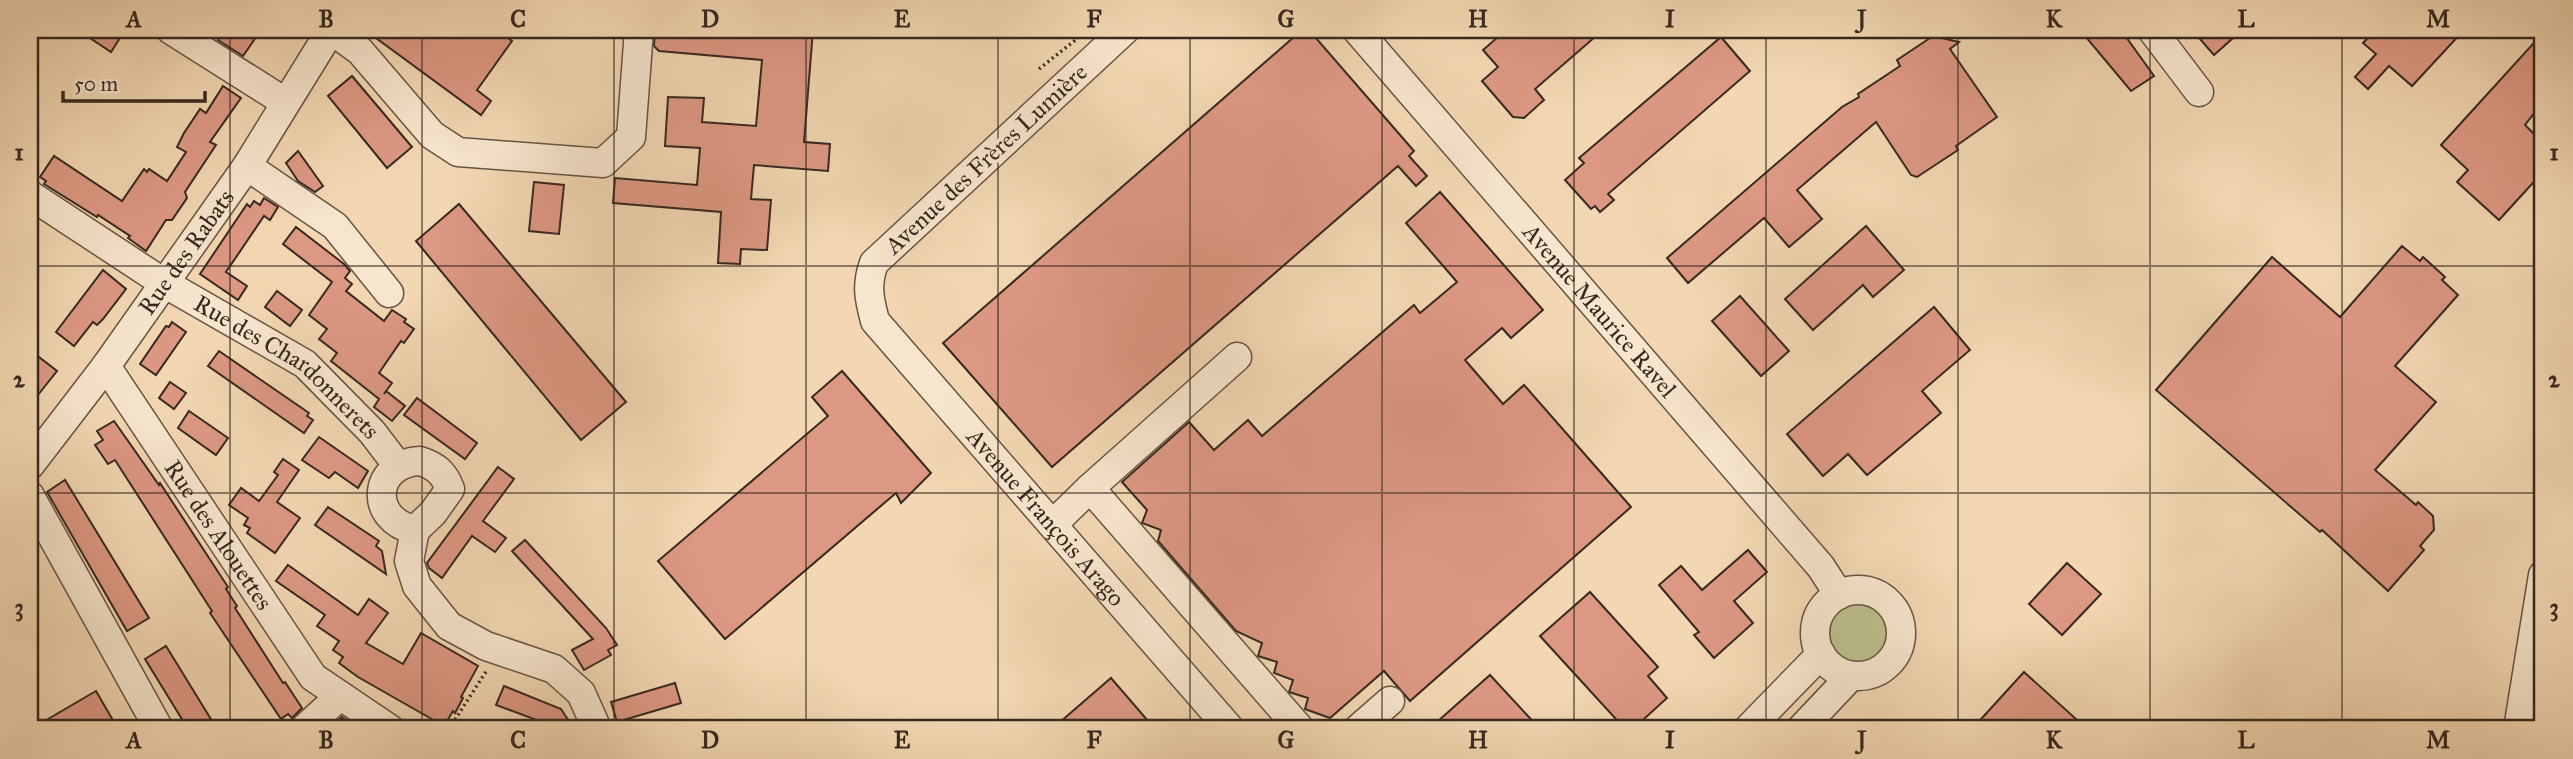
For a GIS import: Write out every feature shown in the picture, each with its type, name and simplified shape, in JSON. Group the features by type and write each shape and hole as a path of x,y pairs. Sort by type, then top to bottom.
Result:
{"street":[{"path":"171,30 285,102"},
{"path":"331,30 360,51 432,135 458,152 603,163 631,137 639,30"},
{"name":"Rue des Rabats","path":"34,452 106,366 247,166 331,30"},
{"name":"Avenue des Frères Lumière","path":"870,299 868,280 874,263 1125,30"},
{"name":"Avenue Maurice Ravel","path":"1357,30 1821,567 1839,595"},
{"path":"2152,30 2199,92"},
{"path":"247,166 335,226 389,293"},
{"name":"Rue des Chardonnerets","path":"30,195 164,283 305,364 372,432 398,466"},
{"name":"Avenue François Arago","path":"870,299 875,321 1230,729"},
{"path":"1053,524 1237,357"},
{"name":"Rue des Alouettes","path":"106,366 313,677 390,729"},
{"path":"415,530 403,527 390,518 381,497 388,475 409,461 431,465 445,478 450,489 433,513 415,530 409,561 417,586 449,626 485,646 554,669 581,693 597,729"},
{"path":"1090,488 1300,729"},
{"path":"30,496 159,729"},
{"path":"2518,729 2543,575"},
{"path":"1853,591 1868,592 1882,597 1892,607 1899,620 1899,649 1891,662 1880,671 1866,676 1851,676 1839,672 1821,654 1816,641 1818,621 1828,603 1839,595 1853,591"},
{"path":"1748,729 1821,654"},
{"path":"1801,729 1851,676"},
{"path":"304,729 340,696"},
{"path":"1358,729 1390,701"}],"path":[{"path":"1040,69 1078,37 1079,30"},
{"path":"449,729 475,686 501,652"}],"green space":[{"path":"1858,602 1870,604 1880,611 1887,621 1887,645 1880,655 1870,662 1858,664 1846,662 1836,655 1829,645 1827,633 1829,621 1836,611 1846,604"}],"building":[{"path":"78,30 125,30 111,52"},
{"path":"225,30 261,30 243,56 218,40"},
{"path":"365,30 496,30 512,41 477,90 491,101 481,115"},
{"path":"655,30 813,30 804,142 830,144 828,171 754,165 751,199 771,200 767,250 741,249 740,264 718,263 721,212 613,203 615,178 697,185 700,148 665,146 668,97 704,98 702,122 756,126 762,60 659,51 654,46"},
{"path":"1302,30 1309,30 1414,151 1409,156 1427,176 1416,186 1398,166 1052,467 943,343"},
{"path":"1506,30 1603,30 1535,89 1544,100 1524,118 1513,117 1482,81 1498,67 1483,50"},
{"path":"2080,30 2121,30 2154,76 2131,91"},
{"path":"2209,30 2242,30 2214,55 2199,38"},
{"path":"2375,30 2464,30 2412,86 2389,66 2368,89 2355,77 2376,54 2363,43"},
{"path":"2543,33 2543,89 2535,98 2542,103 2525,125 2543,143 2543,172 2499,220 2457,182 2468,170 2441,145"},
{"path":"1933,36 1959,42 1950,49 1997,117 1956,146 1958,150 1917,177 1911,175 1876,122 1797,190 1822,219 1789,247 1764,218 1688,283 1667,258 1842,107 1900,66 1897,60"},
{"path":"1721,37 1750,71 1608,194 1614,200 1600,212 1595,206 1591,209 1565,180 1584,163 1579,158"},
{"path":"352,76 412,147 387,168 328,96"},
{"path":"223,86 241,98 210,142 216,145 185,192 187,198 172,220 166,220 146,251 128,238 130,236 44,184 46,181 40,177 54,156 122,201 144,169 147,172 149,169 167,181 186,152 177,147 184,133 200,109 206,113"},
{"path":"298,151 323,186 315,192 298,181 286,163"},
{"path":"534,182 564,185 559,234 529,231"},
{"path":"1440,192 1543,310 1511,338 1502,328 1465,360 1503,404 1524,385 1631,507 1410,701 1384,671 1330,718 1305,709 1308,698 1289,692 1293,680 1274,673 1277,662 1258,656 1262,643 1236,631 1158,541 1161,530 1142,523 1147,510 1122,482 1189,422 1214,450 1248,420 1262,436 1414,305 1420,313 1457,282 1406,223"},
{"path":"264,198 278,207 270,220 264,216 226,272 247,286 238,300 200,274 247,204 250,207 254,201 260,205"},
{"path":"459,204 626,402 581,440 416,241"},
{"path":"1866,226 1904,270 1873,297 1863,285 1813,330 1785,299"},
{"path":"296,227 350,271 345,278 352,284 346,291 384,321 392,310 406,319 404,322 414,329 404,343 401,341 379,373 392,383 386,391 405,406 392,421 374,407 379,399 331,361 337,353 319,339 327,329 309,315 332,282 283,244"},
{"path":"2402,246 2420,261 2423,257 2445,277 2442,280 2458,295 2395,366 2436,402 2375,470 2433,516 2434,530 2420,546 2424,550 2388,591 2322,530 2320,532 2156,390 2272,257 2340,317"},
{"path":"103,270 126,289 103,319 97,325 93,322 74,346 56,332"},
{"path":"277,291 302,310 290,326 265,307"},
{"path":"1740,296 1789,351 1761,376 1712,321"},
{"path":"1934,307 1970,350 1922,391 1941,413 1867,475 1848,454 1823,476 1787,434"},
{"path":"172,322 186,332 156,375 140,364 166,326 169,327"},
{"path":"30,350 57,371 30,405"},
{"path":"219,351 309,413 307,416 313,420 304,433 208,366"},
{"path":"842,371 931,473 901,503 896,493 725,639 658,561 828,416 812,397"},
{"path":"170,382 186,393 174,409 159,398"},
{"path":"417,398 477,443 465,459 404,415"},
{"path":"189,411 228,438 216,455 178,428"},
{"path":"114,421 159,485 160,483 228,587 226,589 237,606 235,608 302,708 292,718 288,714 281,719 210,613 212,611 115,460 108,464 95,445 103,440 97,431"},
{"path":"319,437 368,471 358,488 335,472 329,478 302,460"},
{"path":"283,459 299,470 277,502 300,518 275,553 247,533 250,528 244,525 248,518 229,505 241,488 259,501 278,475 274,472"},
{"path":"498,467 514,479 483,521 506,538 495,552 472,536 442,578 429,568 427,563"},
{"path":"65,480 149,618 127,631 47,492"},
{"path":"328,507 379,541 376,546 382,551 386,574 315,525"},
{"path":"525,540 606,628 617,645 608,650 611,655 584,670 572,650 593,639 512,551"},
{"path":"1748,550 1767,572 1734,601 1753,623 1714,658 1694,635 1699,632 1659,585 1681,566 1702,590"},
{"path":"2067,563 2101,594 2062,635 2029,604"},
{"path":"288,565 358,615 369,599 388,613 366,643 403,664 421,633 478,666 455,713 453,711 444,726 358,677 339,663 343,657 333,650 339,641 317,626 325,615 276,581"},
{"path":"1590,592 1658,667 1648,676 1667,698 1633,729 1625,729 1540,636"},
{"path":"166,646 217,729 188,729 145,659"},
{"path":"2024,672 2087,729 1972,729"},
{"path":"1490,675 1540,729 1429,729"},
{"path":"1111,678 1155,729 1052,729"},
{"path":"675,683 681,703 617,722 611,702"},
{"path":"504,686 561,709 574,729 561,729 496,705"},
{"path":"96,691 118,729 31,729"},
{"path":"342,717 356,729 336,729 333,725"}]}
